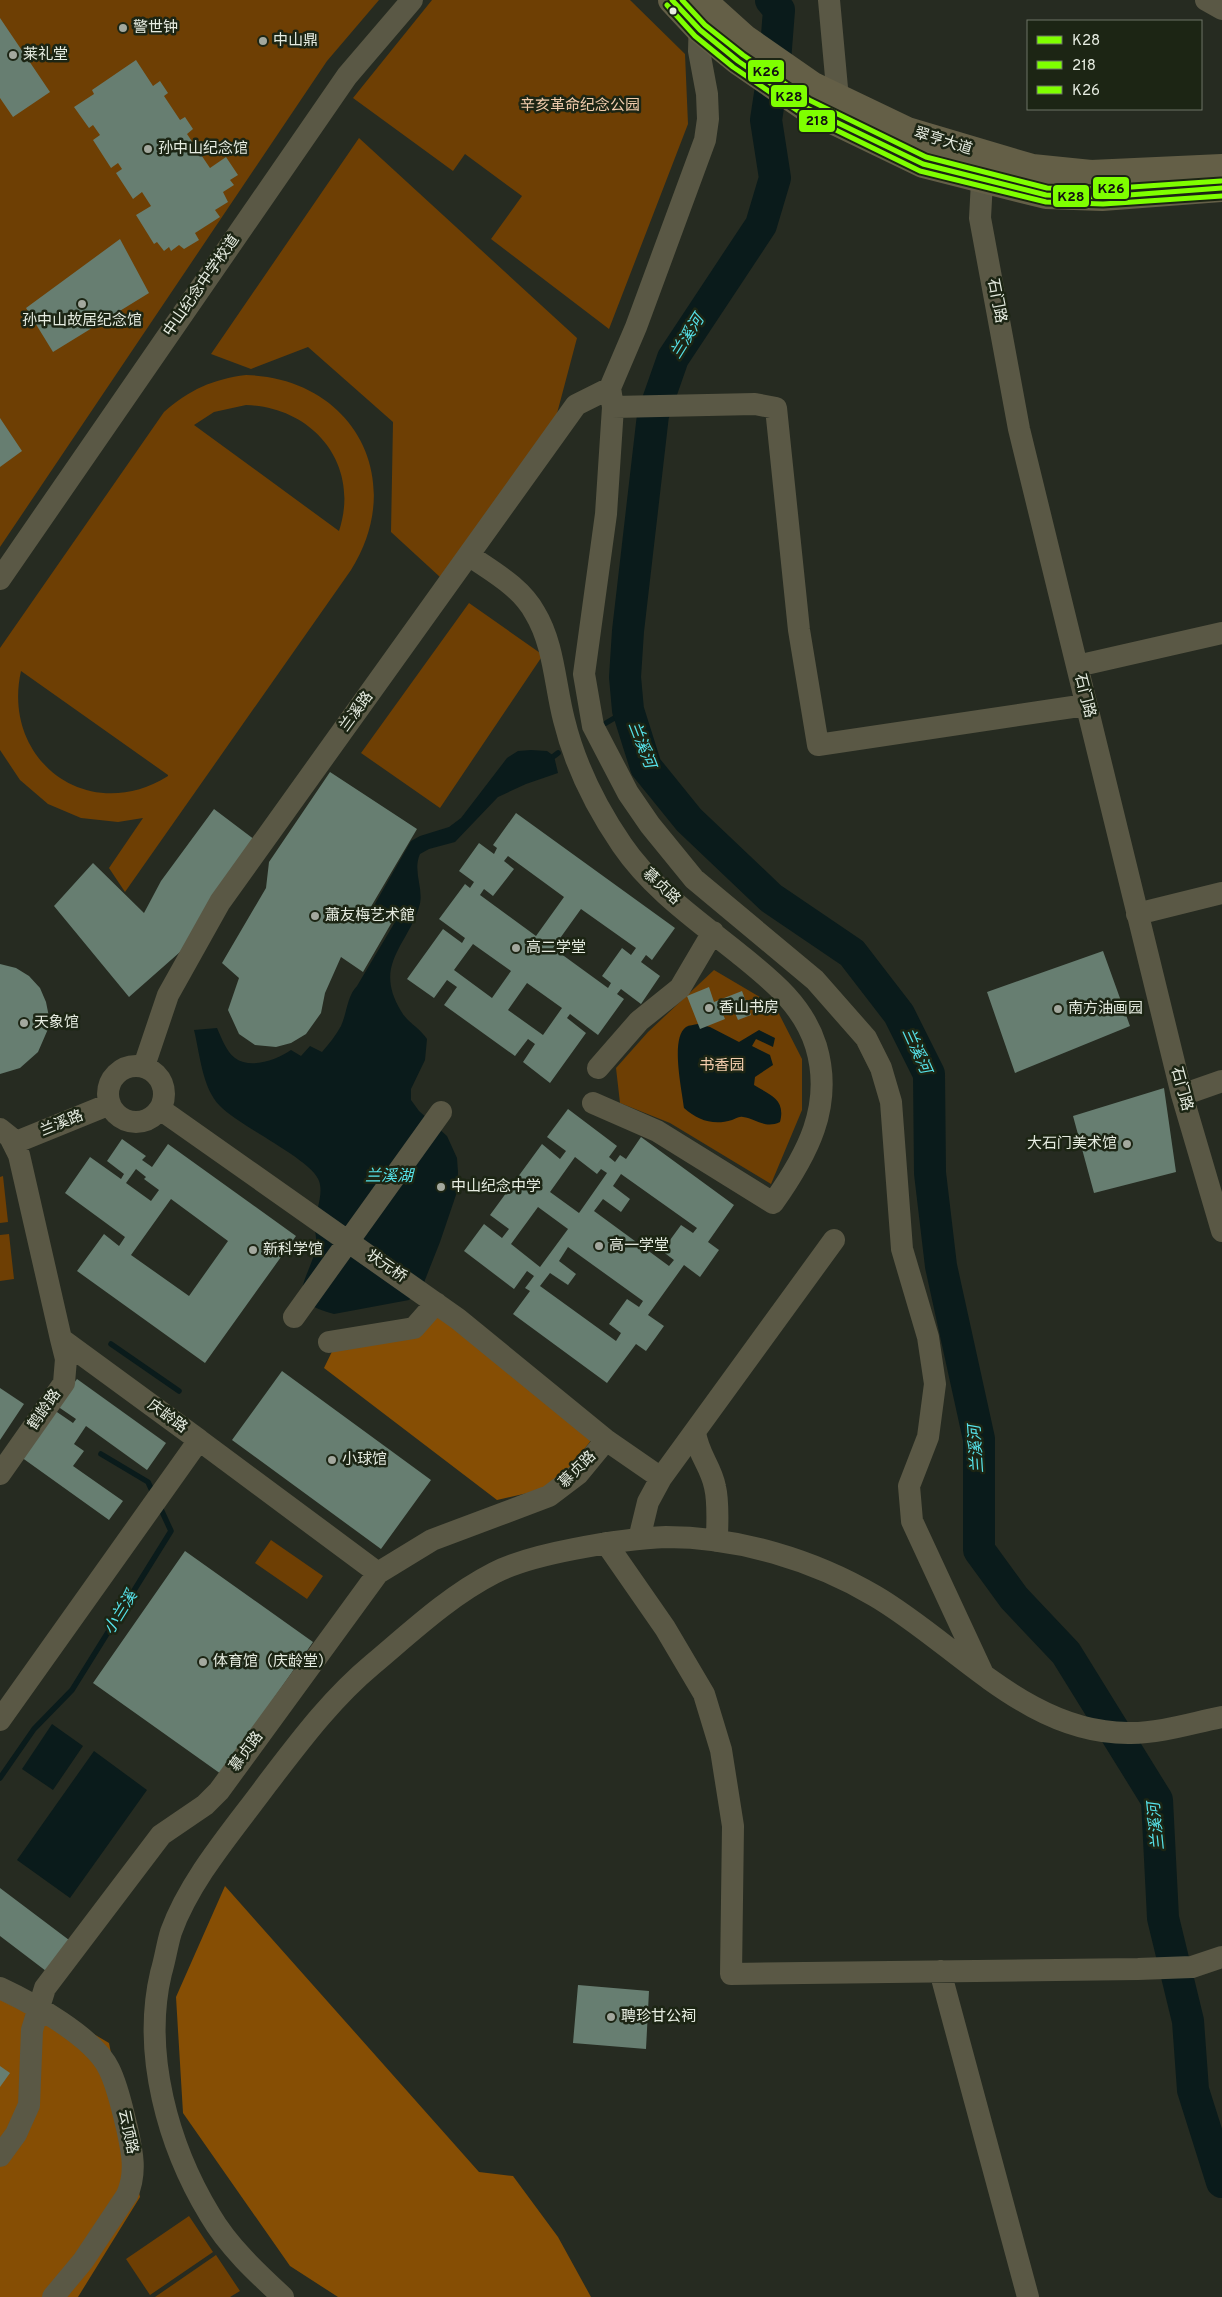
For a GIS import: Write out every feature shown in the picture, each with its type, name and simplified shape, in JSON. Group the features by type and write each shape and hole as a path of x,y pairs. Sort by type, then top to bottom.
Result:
{"main road":[{"name":"翠亨大道","path":"672,0 700,30 741,49 809,97 923,164 1032,168 1092,174 1222,168"},
{"name":"翠亨大道","path":"701,0 741,49"},
{"name":"翠亨大道","path":"809,97 838,99 1046,195 1102,197 1222,188"}],"street":[{"name":"中山纪念中学校道","path":"0,579 347,76 412,0"},
{"path":"701,0 699,51 707,94 708,119 706,140 636,327 613,401 606,514 584,674 593,726 628,793 650,825 694,879 815,980 866,1038 881,1068 892,1102 902,1249 928,1337 935,1384 928,1438 909,1486 912,1521 983,1674"},
{"path":"829,0 838,99"},
{"path":"1206,0 1222,9"},
{"name":"石门路","path":"982,167 980,218 1020,429 1136,914 1182,1095 1222,1231"},
{"path":"613,401 731,405 755,404 776,408 799,630 818,746 1086,705"},
{"name":"兰溪路","path":"144,1066 168,995 220,902 470,556 576,405 613,401"},
{"name":"慕贞路","path":"470,556 516,589 536,613 544,631 564,722 575,758 606,823 646,875 772,980 792,1002 808,1024 821,1064 823,1084 816,1129 798,1168 773,1203 657,1131 592,1103"},
{"path":"1076,666 1222,633"},
{"path":"1136,914 1222,893"},
{"path":"598,1068 639,1021 680,988 713,932"},
{"path":"135,1065 144,1066 159,1076 165,1092 160,1109 147,1120 129,1122 114,1112 110,1104 108,1086 118,1071 135,1065"},
{"path":"1182,1095 1222,1081"},
{"name":"兰溪路","path":"7,1136 110,1104"},
{"name":"状元桥","path":"160,1109 429,1298 606,1440 661,1478"},
{"path":"299,1311 440,1114"},
{"path":"7,1136 61,1339"},
{"path":"639,1539 648,1502 661,1478 834,1240"},
{"path":"329,1342 414,1328 429,1298"},
{"name":"庆龄路","path":"0,1720 199,1440 61,1339"},
{"name":"鹤龄路","path":"0,1474 64,1383 66,1359 61,1339"},
{"path":"695,1432 701,1456 711,1474 715,1487 716,1541"},
{"path":"199,1440 378,1573"},
{"name":"慕贞路","path":"0,2156 16,2134 29,2105 30,2050 38,2007 46,1988 161,1835 205,1805 219,1791 378,1573 432,1540 550,1496 578,1474 606,1440"},
{"path":"283,2297 242,2256 211,2217 168,2125 158,2073 156,2024 158,1985 172,1930 203,1870 314,1722 355,1679 432,1614 495,1572 555,1552 606,1543 639,1539 691,1538 716,1541 806,1564 850,1583 906,1616 983,1674 1035,1708 1081,1727 1104,1732 1131,1733 1158,1731 1222,1717"},
{"path":"606,1543 665,1628 704,1694 721,1750 733,1826 731,1974 1138,1969 1192,1967 1222,1957"},
{"path":"940,1971 1028,2297"},
{"name":"云顶路","path":"0,1988 38,2007 100,2053 116,2086 134,2156 132,2184 127,2195 83,2261 53,2297"}],"green space":[{"name":"孙中山故居纪念馆","path":"0,0 379,0 327,61 0,547"},
{"name":"辛亥革命纪念公园","path":"432,0 630,0 685,54 688,124 609,329 491,239 522,196 465,154 453,171 353,98"},
{"path":"359,138 577,338 555,421 440,577 391,532 393,422 308,347 251,369 211,354"},
{"path":"246,375 284,381 316,394 341,414 360,439 371,469 374,502 367,536 351,570 125,892 109,868 143,818 118,822 81,818 48,804 20,780 0,750 0,648 164,412 173,404 202,387","holes":["246,405 270,408 292,416 311,428 326,444 337,462 343,483 344,506 339,531 194,425 214,412","21,671 168,775 168,776 138,790 109,793 81,788 57,776 38,757 24,732 18,703"]},
{"path":"469,603 543,655 440,808 361,753"},
{"name":"书香园","path":"714,970 775,1006 802,1059 802,1110 771,1184 670,1123 620,1103 616,1068 648,1032"},
{"path":"3,1176 8,1222 0,1223 0,1177"},
{"path":"9,1234 14,1279 0,1281 0,1235"},
{"path":"271,1540 323,1576 307,1599 255,1563"},
{"path":"189,2216 213,2252 150,2295 126,2259"},
{"path":"216,2255 240,2291 230,2297 155,2297"}],"shaded area":[{"path":"439,1316 593,1438 554,1487 497,1500 324,1368 341,1333"},
{"path":"225,1886 479,2172 513,2176 558,2237 591,2297 338,2297 290,2266 183,2113 176,1997"},
{"path":"0,1979 109,2043 140,2197 78,2297 0,2297"}],"water":[{"name":"兰溪湖","path":"518,751 547,751 554,756 558,773 526,784 498,797 455,842 429,849 420,854 417,867 421,894 419,907 391,968 390,981 393,995 401,1011 427,1039 425,1060 411,1089 411,1100 419,1111 447,1136 457,1158 457,1192 440,1242 423,1285 409,1300 334,1314 319,1309 309,1303 304,1297 302,1290 316,1249 315,1220 320,1197 319,1181 304,1163 229,1114 214,1099 205,1080 194,1030 217,1028 229,1052 235,1058 249,1063 272,1060 291,1050 301,1056 310,1046 322,1052 341,1026 351,995 395,922 372,909 411,841 420,836 449,827 461,818 507,758"},
{"path":"698,1024 710,1027 739,1042 759,1030 775,1038 773,1047 756,1039 752,1046 770,1055 773,1065 755,1077 754,1085 771,1095 779,1103 781,1108 780,1122 765,1124 748,1118 738,1117 725,1122 712,1122 700,1119 684,1108 678,1065 679,1042 681,1033 686,1027"},
{"path":"52,1724 83,1746 53,1790 22,1769"},
{"path":"94,1751 147,1790 70,1898 17,1860"}],"building":[{"name":"莱礼堂","path":"0,18 50,92 13,117 0,98"},
{"name":"孙中山纪念馆","path":"136,60 153,86 160,81 168,93 164,96 180,120 185,117 193,129 187,134 210,168 226,157 238,175 230,180 234,185 223,192 228,202 215,210 220,217 195,233 199,240 184,249 179,245 171,251 169,247 164,251 157,242 154,244 136,215 151,206 142,192 133,199 116,173 122,169 118,163 111,168 93,140 100,135 93,125 89,128 74,107 94,94 92,90"},
{"path":"120,239 149,293 53,352 26,308"},
{"path":"0,418 22,451 0,467"},
{"name":"蕭友梅艺术館","path":"330,772 417,829 369,910 392,922 363,972 341,957 325,993 321,1013 306,1034 291,1043 276,1047 255,1045 239,1034 228,1010 239,978 222,963 266,888 269,862"},
{"path":"214,809 255,840 180,952 129,997 54,906 93,863 144,913 161,881"},
{"name":"高二学堂","path":"516,813 675,928 652,960 646,955 641,962 660,976 641,1004 621,989 617,994 624,999 598,1035 570,1014 567,1018 586,1033 550,1083 523,1062 535,1044 528,1039 515,1056 444,1005 457,987 447,980 434,998 407,979 443,929 462,943 465,938 439,919 465,884 470,888 474,882 459,871 479,843 494,854 497,848 493,845","holes":["508,856 564,897 536,936 480,895 484,889 493,896 514,869 504,861","581,909 636,948 631,955 622,948 602,976 611,983 608,988 553,948","473,944 511,971 492,998 454,970","527,983 562,1008 543,1035 508,1010"]},
{"name":"南方油画园","path":"1103,951 1130,1026 1015,1073 987,992"},
{"name":"天象馆","path":"0,964 16,968 29,976 40,988 46,1002 49,1017 48,1029 38,1052 20,1068 0,1074"},
{"name":"香山书房","path":"709,987 714,1002 742,991 751,1015 738,1020 732,1006 721,1010 725,1019 700,1029 687,996"},
{"name":"大石门美术馆","path":"1164,1088 1176,1172 1094,1193 1073,1116"},
{"name":"高一学堂","path":"568,1109 617,1146 609,1157 615,1162 620,1155 626,1159 641,1137 734,1205 708,1242 719,1250 700,1277 684,1265 648,1315 664,1326 646,1351 636,1344 607,1383 513,1314 530,1291 525,1288 534,1276 527,1271 514,1289 464,1251 484,1224 502,1238 509,1229 490,1215 542,1144 560,1159 566,1151 547,1137","holes":["575,1157 597,1174 601,1169 607,1173 579,1213 550,1192","621,1174 697,1228 693,1233 681,1225 662,1251 674,1260 669,1266 594,1211 603,1199 621,1212 630,1199 613,1186","538,1207 568,1229 540,1267 511,1244","568,1247 643,1301 639,1307 627,1299 609,1324 621,1333 616,1341 540,1286 550,1273 568,1285 576,1274 559,1261"]},
{"name":"新科学馆","path":"122,1139 146,1156 142,1160 152,1167 168,1144 296,1236 205,1363 77,1271 104,1234 119,1246 125,1237 65,1193 90,1157 121,1179 124,1174 107,1161","holes":["136,1169 146,1177 144,1179 159,1190 151,1201 126,1183","171,1199 228,1241 189,1296 131,1255"]},
{"name":"小球馆","path":"282,1371 431,1480 381,1549 232,1440"},
{"path":"77,1379 166,1443 147,1470 86,1426 74,1444 84,1451 73,1466 123,1501 109,1520 21,1457 54,1410 73,1423 76,1419 57,1406"},
{"path":"0,1388 24,1404 0,1440"},
{"name":"体育馆（庆龄堂）","path":"185,1551 313,1642 221,1774 93,1683"},
{"path":"0,1888 69,1940 46,1971 0,1936"},
{"name":"聘珍甘公祠","path":"578,1985 649,1991 646,2049 573,2043"},
{"path":"0,2066 10,2073 0,2087"}],"waterway":[{"name":"兰溪河","path":"771,0 779,10 775,61 766,120 775,178 761,225 673,358 653,415 628,631 625,677 628,710 646,767 689,820 771,898 852,953 899,1014 929,1074 930,1173 941,1266 979,1439 979,1550 1014,1598 1066,1653 1157,1800 1163,1918 1188,2021 1193,2090 1222,2182"},
{"path":"606,723 628,710"},
{"path":"554,756 558,753"},
{"path":"111,1344 179,1391"},
{"name":"小兰溪","path":"101,1454 148,1482 154,1495"},
{"name":"小兰溪","path":"0,1778 34,1729 72,1690 171,1531 159,1505"}],"transit line":[{"name":"K28","path":"672,0 700,30 738,61 805,107 923,164 1046,195 1102,197 1222,188"},
{"name":"K26","path":"682,0 705,25 743,55 809,100 926,157 1047,188 1102,189 1221,181"},
{"name":"218","path":"667,5 695,36 733,67 801,113 920,171 1046,202 1103,204 1222,196"}],"place":[{"name":"警世钟","path":"123,28"},
{"name":"中山鼎","path":"263,41"},
{"name":"莱礼堂","path":"13,55"},
{"name":"孙中山纪念馆","path":"148,149"},
{"name":"孙中山故居纪念馆","path":"82,304"},
{"name":"蕭友梅艺术館","path":"315,916"},
{"name":"高二学堂","path":"516,948"},
{"name":"香山书房","path":"709,1008"},
{"name":"南方油画园","path":"1058,1009"},
{"name":"天象馆","path":"24,1023"},
{"name":"大石门美术馆","path":"1127,1144"},
{"name":"中山纪念中学","path":"441,1187"},
{"name":"高一学堂","path":"599,1246"},
{"name":"新科学馆","path":"253,1250"},
{"name":"小球馆","path":"332,1460"},
{"name":"体育馆（庆龄堂）","path":"203,1662"},
{"name":"聘珍甘公祠","path":"611,2017"}]}
